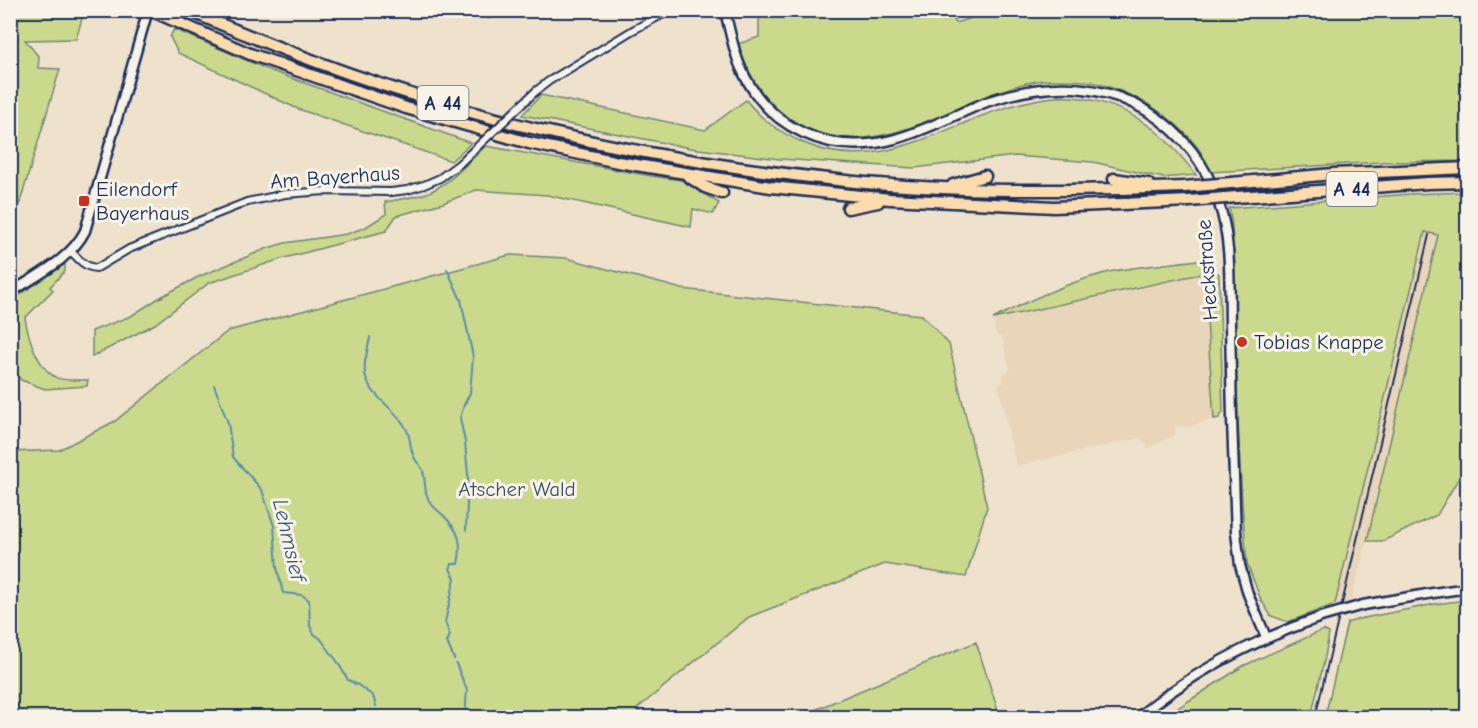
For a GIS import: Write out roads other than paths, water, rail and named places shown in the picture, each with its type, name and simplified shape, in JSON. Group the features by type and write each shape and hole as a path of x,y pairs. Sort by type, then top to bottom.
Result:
{"highway":[{"name":"A 44","path":"149,10 250,54 406,108 529,144 618,162 771,187 890,199 1054,207 1188,201 1467,182"},
{"name":"A 44","path":"188,10 254,39 413,95 532,128 643,152 774,173 848,182 944,188 1068,191 1169,188 1333,174 1467,168"},
{"path":"683,173 705,187 722,193"},
{"path":"944,188 985,176"},
{"path":"1114,179 1169,188"},
{"path":"848,208 890,199"}],"main road":[{"path":"10,293 72,251 80,242 87,225 149,10"},
{"name":"Heckstraße","path":"725,10 733,46 752,88 779,118 794,129 820,140 843,145 895,139 988,102 1042,88 1068,87 1091,90 1136,104 1161,119 1193,152 1214,189 1225,225 1229,272 1236,532 1240,566 1248,594 1266,637"},
{"path":"1137,717 1182,684 1266,637 1363,605 1467,588"}],"street":[{"name":"Am Bayerhaus","path":"72,251 88,266 97,268 129,249 247,202 285,194 325,191 391,192 424,185 440,178 459,164 549,81 633,30 671,10"}],"waterway":[{"path":"447,269 461,300 473,357 470,393 460,418 468,475 466,530"},
{"name":"Lehmsief","path":"370,337 365,363 369,385 404,425 413,456 423,471 428,498 453,526 460,543 458,564 452,564 450,569 455,578 445,622 450,635 447,642 454,659"},
{"name":"Lehmsief","path":"214,385 228,423 233,457 262,490 274,526 277,568 283,593 302,595 309,600 310,626 314,634 320,638 348,680 373,696 376,706"},
{"name":"Lehmsief","path":"456,664 467,690 465,718"}],"railway":[{"path":"1461,102 1468,74"},
{"path":"1315,718 1429,235"}],"place":[{"name":"Eilendorf Bayerhaus","path":"84,201"},
{"name":"Tobias Knappe","path":"1242,342"}],"park label":[{"name":"Atscher Wald","path":"517,489"}]}
